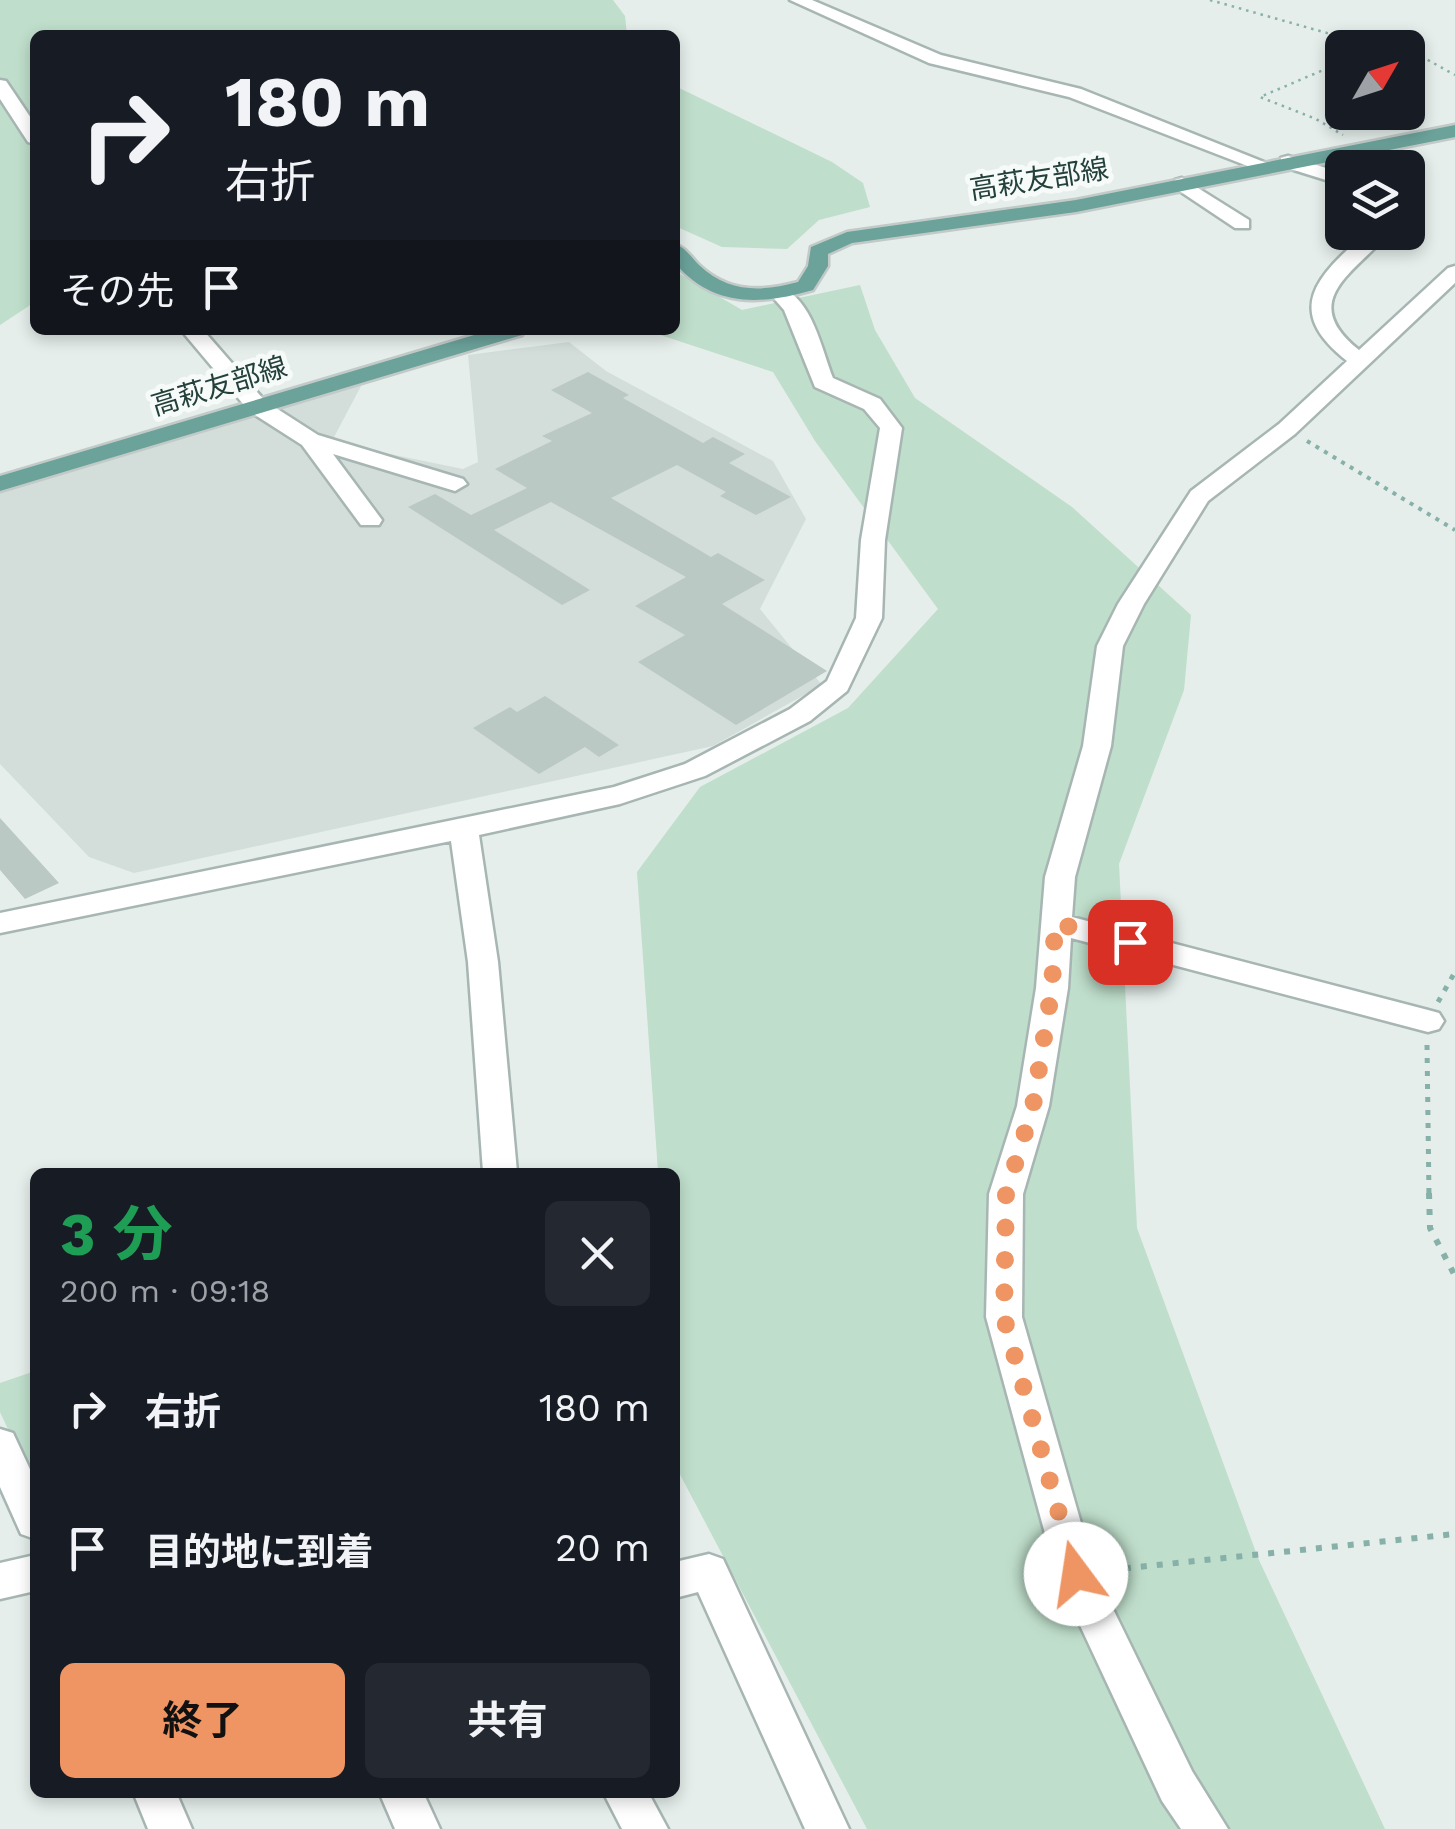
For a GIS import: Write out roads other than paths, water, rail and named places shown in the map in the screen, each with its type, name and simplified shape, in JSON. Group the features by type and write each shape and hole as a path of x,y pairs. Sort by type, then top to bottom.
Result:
{"main road":[{"name":"高萩友部線","path":"780,294 806,286 818,266 818,250 847,238 1076,206 1455,131"},
{"path":"680,256 702,280 724,293 759,297 780,294"},
{"name":"高萩友部線","path":"0,484 497,335"}],"street":[{"path":"798,0 935,59 1076,93 1264,166"},
{"path":"0,85 30,130"},
{"path":"1288,162 1325,174"},
{"path":"1182,184 1242,224"},
{"path":"1360,250 1334,273 1318,304 1320,324 1338,346 1360,360"},
{"path":"1206,1829 1176,1786 1076,1574 1004,1318 1006,1194 1033,1106 1052,988 1060,877 1098,746 1110,646 1131,604 1199,496 1287,429 1455,272"},
{"path":"0,923 620,795 695,770 800,715 838,685 869,618 873,540 891,428 887,414 877,405 823,382 794,308 780,294"},
{"path":"196,335 257,406 310,440 455,484"},
{"path":"310,440 370,520"},
{"path":"464,828 483,962 500,1168"},
{"path":"1055,923 1428,1021"},
{"path":"0,1446 30,1511"},
{"path":"680,1579 709,1572 827,1829"},
{"path":"0,1581 30,1574"},
{"path":"157,1798 170,1829"},
{"path":"403,1798 418,1829"},
{"path":"628,1798 646,1829"}]}
